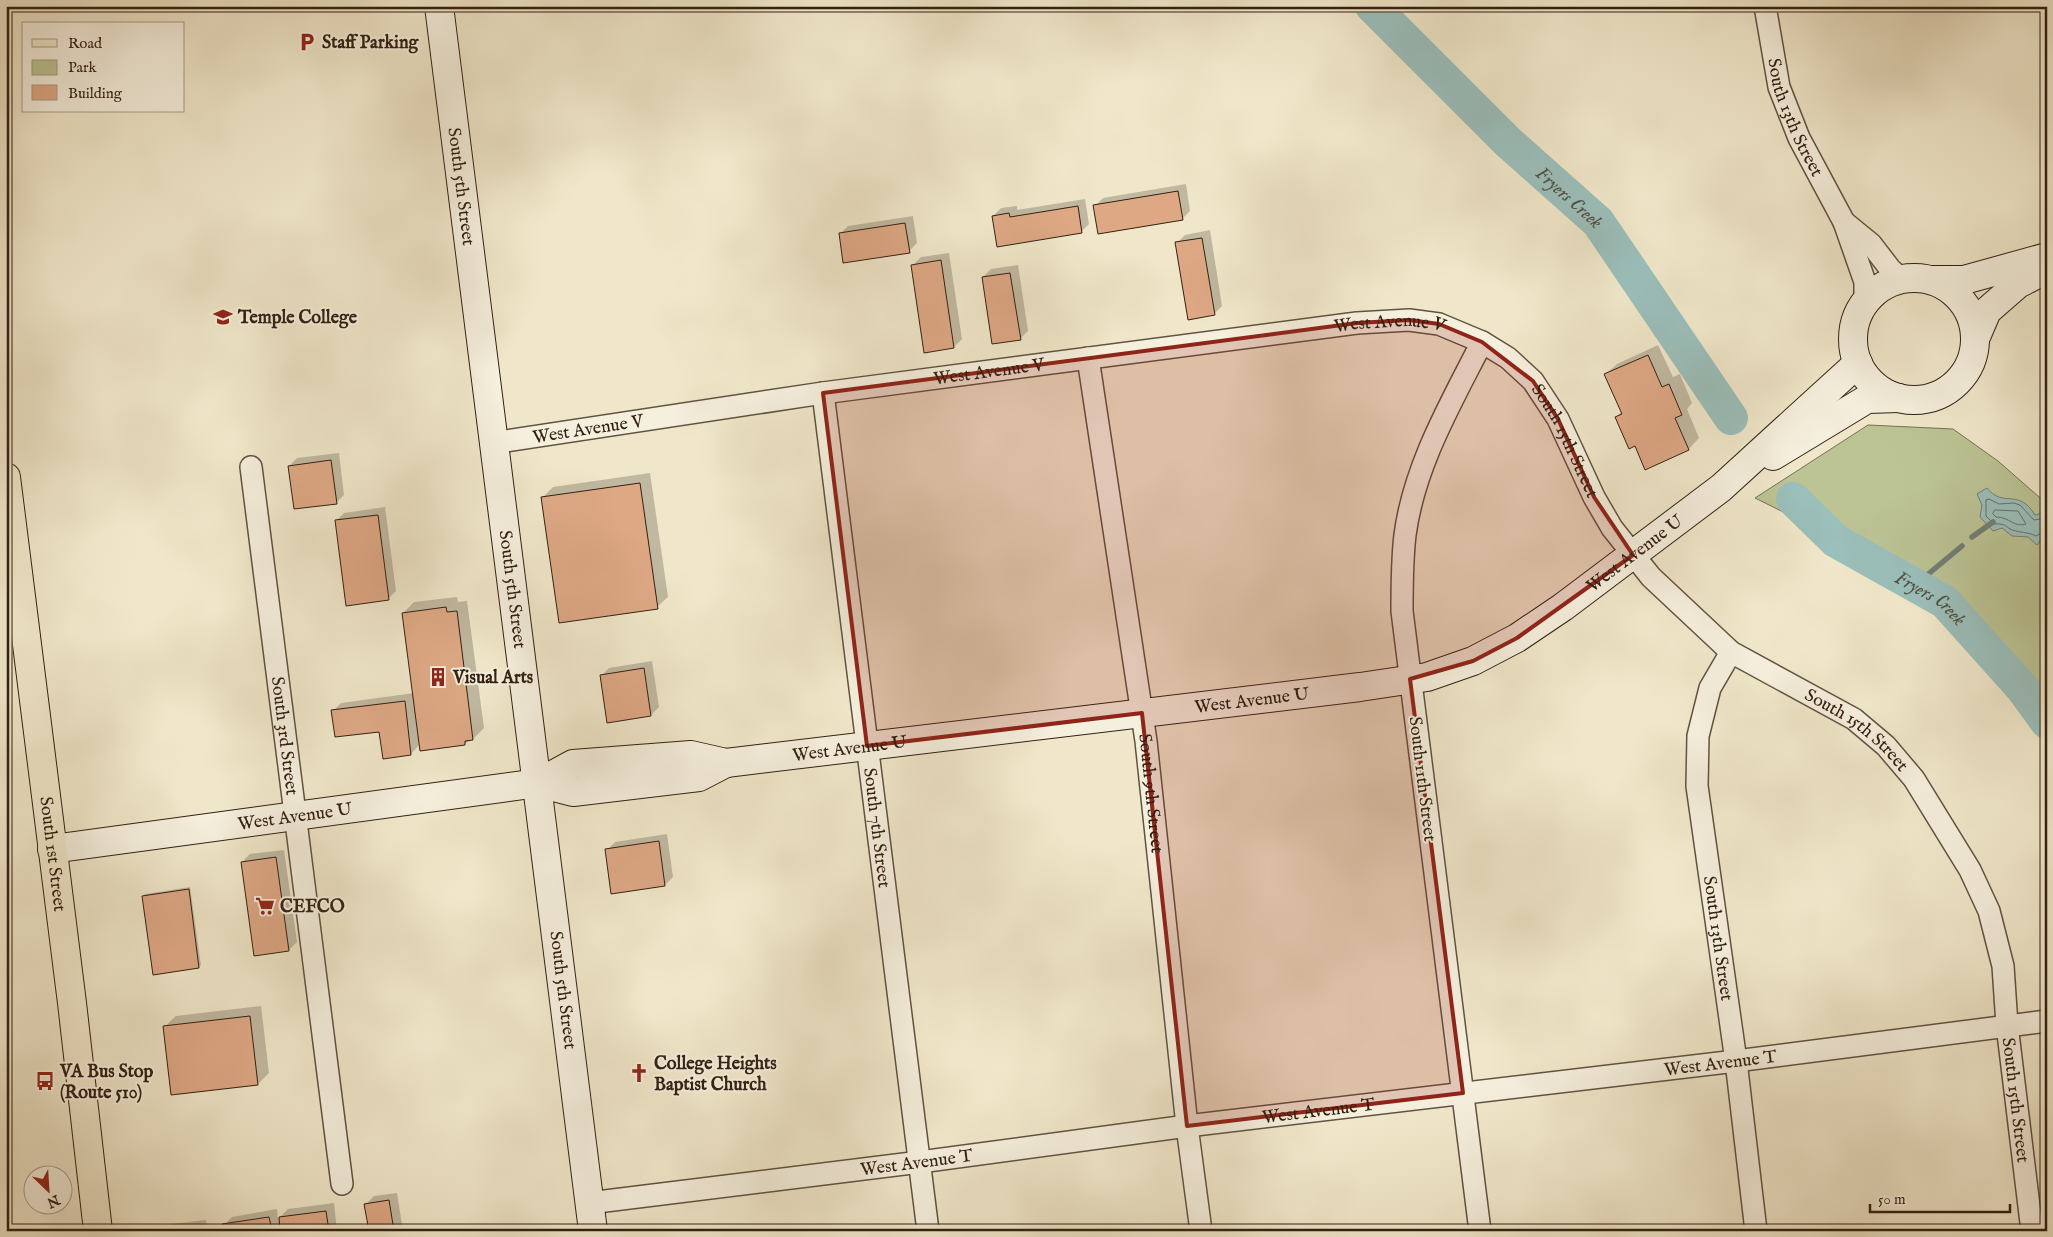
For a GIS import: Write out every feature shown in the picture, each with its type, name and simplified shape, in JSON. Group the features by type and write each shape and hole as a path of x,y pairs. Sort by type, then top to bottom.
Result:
{"main road":[{"name":"South 1st Street","path":"6,477 98,1231"}],"street":[{"name":"South 5th Street","path":"438,6 538,783 592,1231"},
{"name":"South 13th Street","path":"1765,6 1779,87 1799,138 1844,222 1865,282 1865,302"},
{"name":"South 13th Street","path":"1844,222 1871,244 1890,270 1902,279"},
{"path":"1930,280 1951,290 1967,308 1973,323 1975,339 1973,354 1967,369 1957,382 1945,391 1930,397 1915,399 1899,398 1879,389 1867,377 1858,363 1854,348 1854,332 1858,316 1865,302 1876,291 1888,283 1902,279 1964,280 2047,257"},
{"path":"1975,339 1987,311 2018,284 2047,269"},
{"name":"West Avenue V","path":"493,443 823,393 1357,323 1409,320 1439,324 1482,342"},
{"name":"South 15th Street","path":"1482,342 1508,358 1533,381 1558,419 1594,497 1612,528 1651,577 1731,652 1854,719 1886,746 1914,780 1970,870 1989,911 2004,966 2008,1025 2032,1231"},
{"name":"South 11th Street","path":"1480,1231 1402,611 1405,534 1415,492 1433,439 1482,342"},
{"name":"South 9th Street","path":"1088,358 1142,713 1187,1126 1201,1231"},
{"name":"West Avenue U","path":"52,849 538,783 572,764 691,755 726,763 1427,677 1473,661 1517,638 1563,607 1721,488 1858,363"},
{"name":"South 7th Street","path":"823,393 928,1231"},
{"name":"West Avenue U","path":"1721,488 1867,399 1899,398"},
{"name":"South 3rd Street","path":"251,467 342,1184"},
{"name":"South 13th Street","path":"1731,652 1710,688 1698,736 1697,786 1736,1061 1756,1231"},
{"name":"West Avenue T","path":"589,1202 920,1162 1187,1126 1736,1061 2047,1021"}],"highlighted area":[{"path":"1409,320 1439,324 1482,342 1533,381 1558,419 1594,497 1633,555 1517,638 1473,661 1410,679 1463,1093 1187,1126 1142,713 867,746 823,393 1357,323"}],"green space":[{"path":"1868,425 1953,429 1998,461 2047,504 2047,709 1947,599 1900,570 1755,498"}],"water":[{"path":"1987,488 1999,497 2023,502 2035,515 2047,512 2047,534 2037,545 2028,537 2012,536 2002,528 1993,531 1980,517 1982,505 1977,494"}],"building":[{"path":"1178,191 1183,220 1098,234 1093,205"},
{"path":"1078,206 1082,233 997,247 992,216 1009,213 1010,217"},
{"path":"905,223 910,253 843,263 839,233"},
{"path":"1202,238 1215,315 1188,320 1175,242"},
{"path":"941,260 954,348 924,353 911,265"},
{"path":"1010,273 1021,340 992,344 982,277"},
{"path":"1648,355 1662,387 1669,384 1682,415 1675,418 1689,450 1645,470 1635,446 1629,449 1615,417 1622,414 1604,374"},
{"path":"331,460 337,504 294,509 288,466"},
{"path":"640,483 658,609 559,623 541,497"},
{"path":"378,515 389,600 346,606 335,520"},
{"name":"Visual Arts","path":"446,607 447,612 457,611 473,740 465,741 465,745 420,751 402,613"},
{"path":"644,668 651,716 607,723 600,675"},
{"path":"405,701 411,755 383,759 379,732 335,737 331,710"},
{"path":"659,841 665,886 611,894 605,849"},
{"name":"CEFCO","path":"276,857 289,951 254,956 241,862"},
{"path":"189,889 199,968 153,975 142,896"},
{"path":"250,1016 258,1085 171,1095 163,1026"},
{"path":"389,1200 394,1231 369,1231 364,1204"},
{"path":"326,1211 329,1231 280,1231 279,1217"},
{"path":"269,1217 272,1231 223,1231 222,1224"},
{"path":"198,1227 199,1231 170,1231"}],"waterway":[{"name":"Fryers Creek","path":"1372,6 1508,142 1598,222 1731,418"},
{"name":"Fryers Creek","path":"1793,499 1836,541 1945,602 2023,689 2047,722"},
{"path":"1972,537 1993,522"},
{"path":"1915,585 1962,546"}],"place":[{"name":"Staff Parking","path":"307,42"},
{"name":"Temple College","path":"223,317"},
{"name":"Visual Arts","path":"438,677"},
{"name":"CEFCO","path":"265,906"},
{"name":"College Heights Baptist Church","path":"639,1073"},
{"name":"VA Bus Stop (Route 510)","path":"45,1081"}]}
